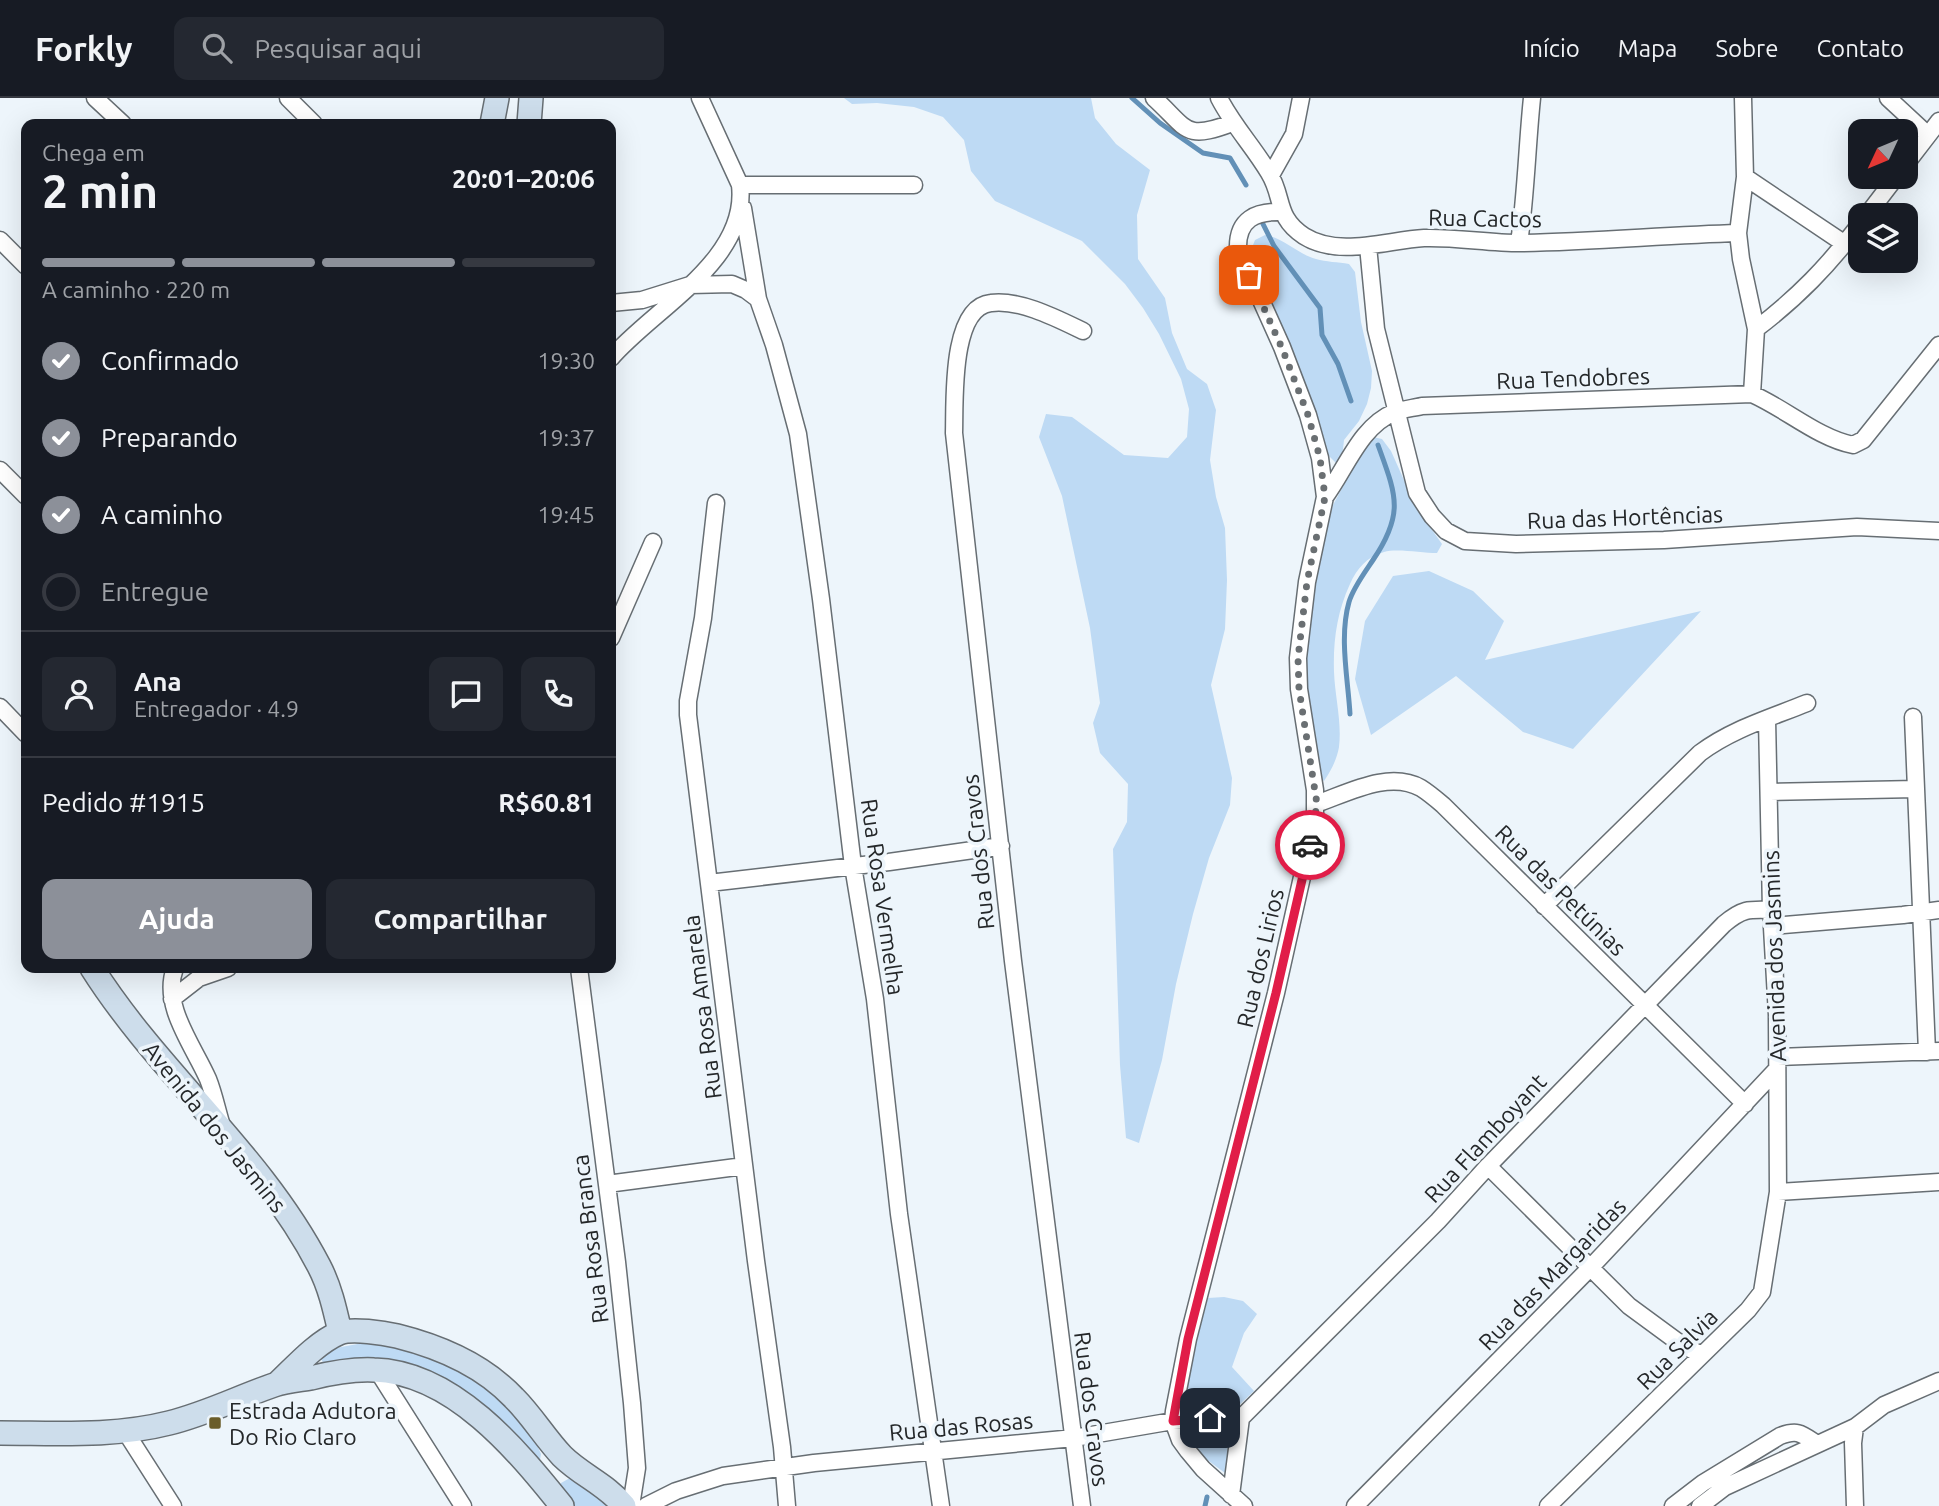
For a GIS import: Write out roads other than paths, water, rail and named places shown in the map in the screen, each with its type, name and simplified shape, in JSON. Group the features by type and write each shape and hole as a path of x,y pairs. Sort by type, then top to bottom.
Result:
{"main road":[{"path":"529,119 531,98"},
{"name":"Avenida dos Jasmins","path":"95,973 163,1065 222,1128 293,1222 320,1267 331,1295 340,1332"},
{"path":"277,1384 318,1347 340,1332 385,1333 425,1343 462,1359 496,1380 516,1399 567,1461 610,1492 624,1506"},
{"path":"0,1433 99,1434 125,1431 169,1423 218,1408 277,1384 330,1374 377,1370 412,1377 434,1386 465,1405 514,1447 562,1506"},
{"path":"540,1478 567,1461"}],"street":[{"path":"95,98 118,119"},
{"path":"288,98 309,119"},
{"name":"Rua Rosa Vermelha","path":"700,98 740,189 758,299 774,345 798,434 853,866 875,999 899,1214 941,1506"},
{"path":"1154,98 1180,124 1196,133 1208,132 1232,123"},
{"path":"1219,98 1232,123 1271,175 1294,134 1301,98"},
{"path":"1519,243 1532,98"},
{"path":"1743,98 1745,177 1738,233 1756,330 1752,394 1775,404 1828,438 1853,445 1863,440 1939,345"},
{"path":"1888,98 1928,135"},
{"path":"1918,148 1939,121"},
{"name":"Rua Cactos","path":"1271,175 1282,212 1292,227 1317,243 1328,246 1368,246 1425,238 1519,243 1738,233"},
{"path":"1745,177 1845,244"},
{"path":"616,353 711,265 735,223 740,189 914,185"},
{"path":"1876,203 1887,189"},
{"name":"Rua dos Lirios","path":"1173,1421 1188,1339 1276,993 1317,804 1299,689 1298,658 1307,582 1325,497 1320,458 1308,415 1238,249 1237,239 1246,221 1256,215 1282,212"},
{"path":"0,240 21,261"},
{"path":"1756,330 1792,302 1848,240"},
{"name":"Rua das Hortências","path":"1368,246 1376,330 1417,493 1446,531 1465,541 1516,544 1651,541 1857,527 1939,531"},
{"path":"616,303 642,300 690,285 732,284 758,299"},
{"name":"Rua dos Cravos","path":"1082,1506 1000,846 954,433 957,367 967,317 977,307 990,303 1009,304 1047,314 1083,331"},
{"name":"Rua Tendobres","path":"1397,411 1422,406 1752,394"},
{"path":"1325,497 1358,445 1384,418 1397,411"},
{"path":"0,470 21,491"},
{"name":"Rua Rosa Amarela","path":"716,503 703,618 688,701 787,1506"},
{"path":"616,627 653,542"},
{"path":"1544,906 1700,753 1718,739 1807,703"},
{"path":"0,707 21,729"},
{"path":"1777,1063 1933,1051 1921,913 1913,717"},
{"name":"Avenida dos Jasmins","path":"1767,719 1778,1192"},
{"name":"Rua das Petúnias","path":"1317,804 1380,782 1402,782 1420,787 1443,804 1745,1104"},
{"path":"1770,792 1916,789"},
{"path":"709,883 1000,846"},
{"name":"Rua Flamboyant","path":"1241,1418 1437,1221 1645,1004 1738,913 1748,909 1772,918 1921,913 1939,910"},
{"path":"173,973 170,981 172,999 208,1080 222,1128"},
{"path":"172,999 199,978 214,973"},
{"name":"Rua Rosa Branca","path":"580,973 607,1184 637,1468 631,1506"},
{"name":"Rua das Margaridas","path":"1355,1506 1591,1267 1745,1104 1777,1063"},
{"path":"607,1184 744,1166"},
{"path":"1488,1166 1629,1306 1649,1323 1701,1355"},
{"path":"1778,1192 1939,1182"},
{"name":"Rua Salvia","path":"1548,1506 1748,1310 1762,1292 1778,1192"},
{"path":"377,1370 463,1506"},
{"path":"1700,1506 1725,1487 1855,1427 1884,1405 1939,1381"},
{"path":"1241,1418 1238,1501 1194,1459 1180,1440 1173,1421 1241,1418"},
{"name":"Rua das Rosas","path":"646,1506 676,1491 723,1475 1074,1438 1173,1421"},
{"path":"1855,1427 1855,1506"},
{"path":"125,1431 173,1506"},
{"path":"1673,1506 1703,1483 1780,1436 1791,1432 1801,1433 1817,1444"}],"waterway":[{"path":"1132,98 1160,123 1203,153 1230,158 1246,185"},
{"path":"1263,224 1274,246 1320,308 1322,335 1338,364 1351,401"},
{"path":"1350,714 1344,644 1346,615 1356,586 1383,544 1393,516 1393,491 1378,445"},
{"path":"1205,1506 1207,1497"}],"place":[{"name":"Estrada Adutora Do Rio Claro","path":"215,1423"}]}
